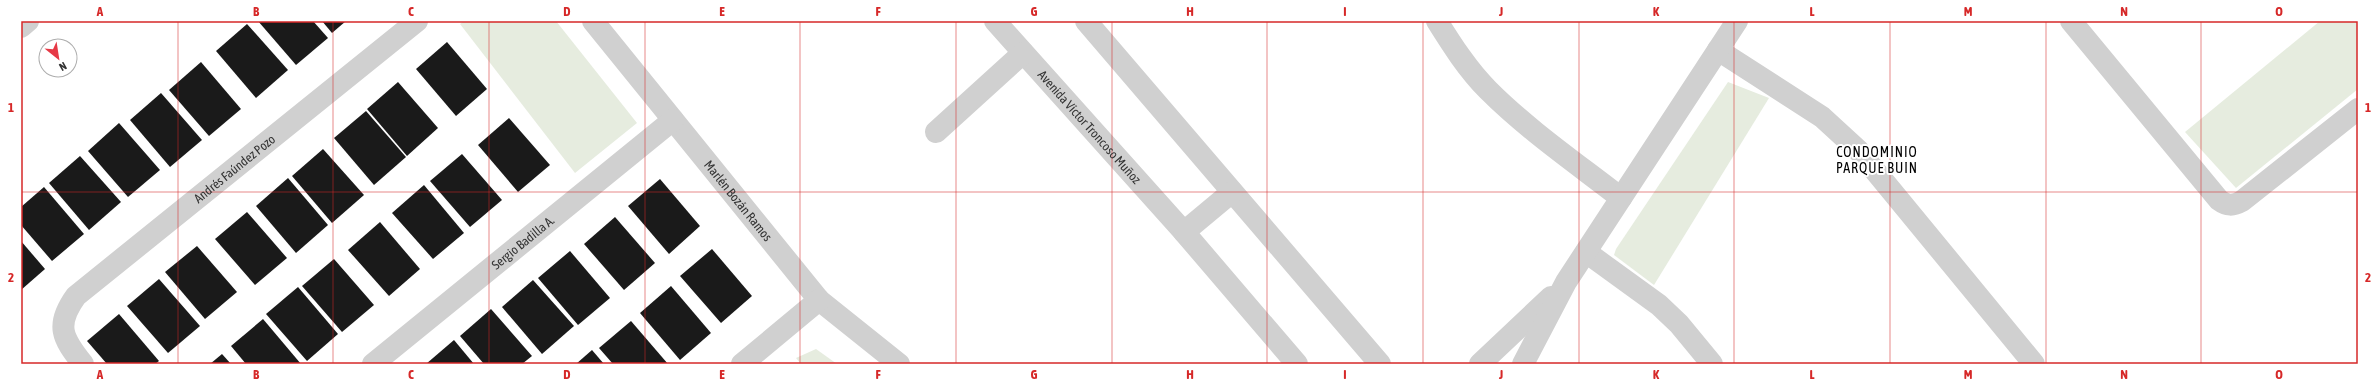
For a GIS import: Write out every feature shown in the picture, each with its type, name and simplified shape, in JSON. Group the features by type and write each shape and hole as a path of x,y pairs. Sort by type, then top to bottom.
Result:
{"street":[{"path":"21,27 28,21"},
{"name":"Andrés Faúndez Pozo","path":"83,364 66,340 62,324 67,308 76,296 417,21"},
{"name":"Marlén Bozán Ramos","path":"593,21 819,300 899,364"},
{"name":"Avenida Víctor Troncoso Muñoz","path":"995,21 1184,232 1297,364"},
{"path":"1086,21 1380,364"},
{"path":"1437,21 1452,45 1487,90 1537,133 1621,198"},
{"path":"1523,364 1566,282 1737,21"},
{"path":"2071,21 2224,204 2230,205 2242,201 2358,109"},
{"path":"1718,50 1822,117 1858,150 2034,364"},
{"path":"936,132 1023,53"},
{"name":"Sergio Badilla A.","path":"372,364 673,120"},
{"path":"1184,232 1232,192"},
{"path":"1586,252 1659,305 1679,324 1712,364"},
{"path":"1480,364 1566,282"},
{"path":"742,364 819,300"}],"shaded area":[{"path":"464,21 556,21 637,123 575,173 460,24"},
{"path":"2320,21 2358,21 2358,89 2236,188 2185,132"},
{"path":"1728,82 1769,98 1654,285 1614,255 1616,249"},
{"path":"816,349 837,364 801,364 796,358"}],"building":[{"path":"258,21 313,21 328,38 296,65"},
{"path":"322,21 346,21 332,33"},
{"path":"247,24 288,70 256,98 216,51"},
{"path":"447,42 487,89 456,116 416,69"},
{"path":"201,62 241,109 209,136 169,90"},
{"path":"398,82 438,128 407,156 367,109"},
{"path":"161,93 202,140 170,167 130,120"},
{"path":"366,111 406,157 374,185 334,138"},
{"path":"509,118 550,165 518,192 478,145"},
{"path":"119,123 160,170 128,197 88,151"},
{"path":"323,149 364,195 332,223 292,176"},
{"path":"462,154 502,200 470,227 430,181"},
{"path":"80,156 121,202 89,230 49,183"},
{"path":"288,178 328,225 296,253 256,206"},
{"path":"660,179 700,226 669,254 628,206"},
{"path":"424,185 464,233 433,259 392,213"},
{"path":"44,187 84,234 52,261 21,225 21,207"},
{"path":"247,212 287,258 255,285 215,239"},
{"path":"615,217 655,263 624,290 584,244"},
{"path":"380,222 420,269 389,296 348,250"},
{"path":"21,241 45,269 21,290"},
{"path":"197,246 237,292 205,319 165,272"},
{"path":"712,249 752,296 721,323 680,276"},
{"path":"570,251 610,298 578,325 538,278"},
{"path":"334,259 374,305 342,332 302,286"},
{"path":"159,279 200,326 168,353 127,306"},
{"path":"533,280 574,326 542,354 502,307"},
{"path":"671,286 711,333 680,360 640,313"},
{"path":"298,287 338,334 307,361 266,314"},
{"path":"491,309 532,356 522,364 484,364 460,336"},
{"path":"119,314 159,361 155,364 107,364 87,341"},
{"path":"263,319 301,364 246,364 231,346"},
{"path":"631,321 668,364 613,364 599,348"},
{"path":"454,340 474,364 426,364"},
{"path":"592,350 604,364 576,364"},
{"path":"222,354 231,364 210,364"}],"district":[{"name":"CONDOMINIO PARQUE BUIN","path":"1877,160"}]}
